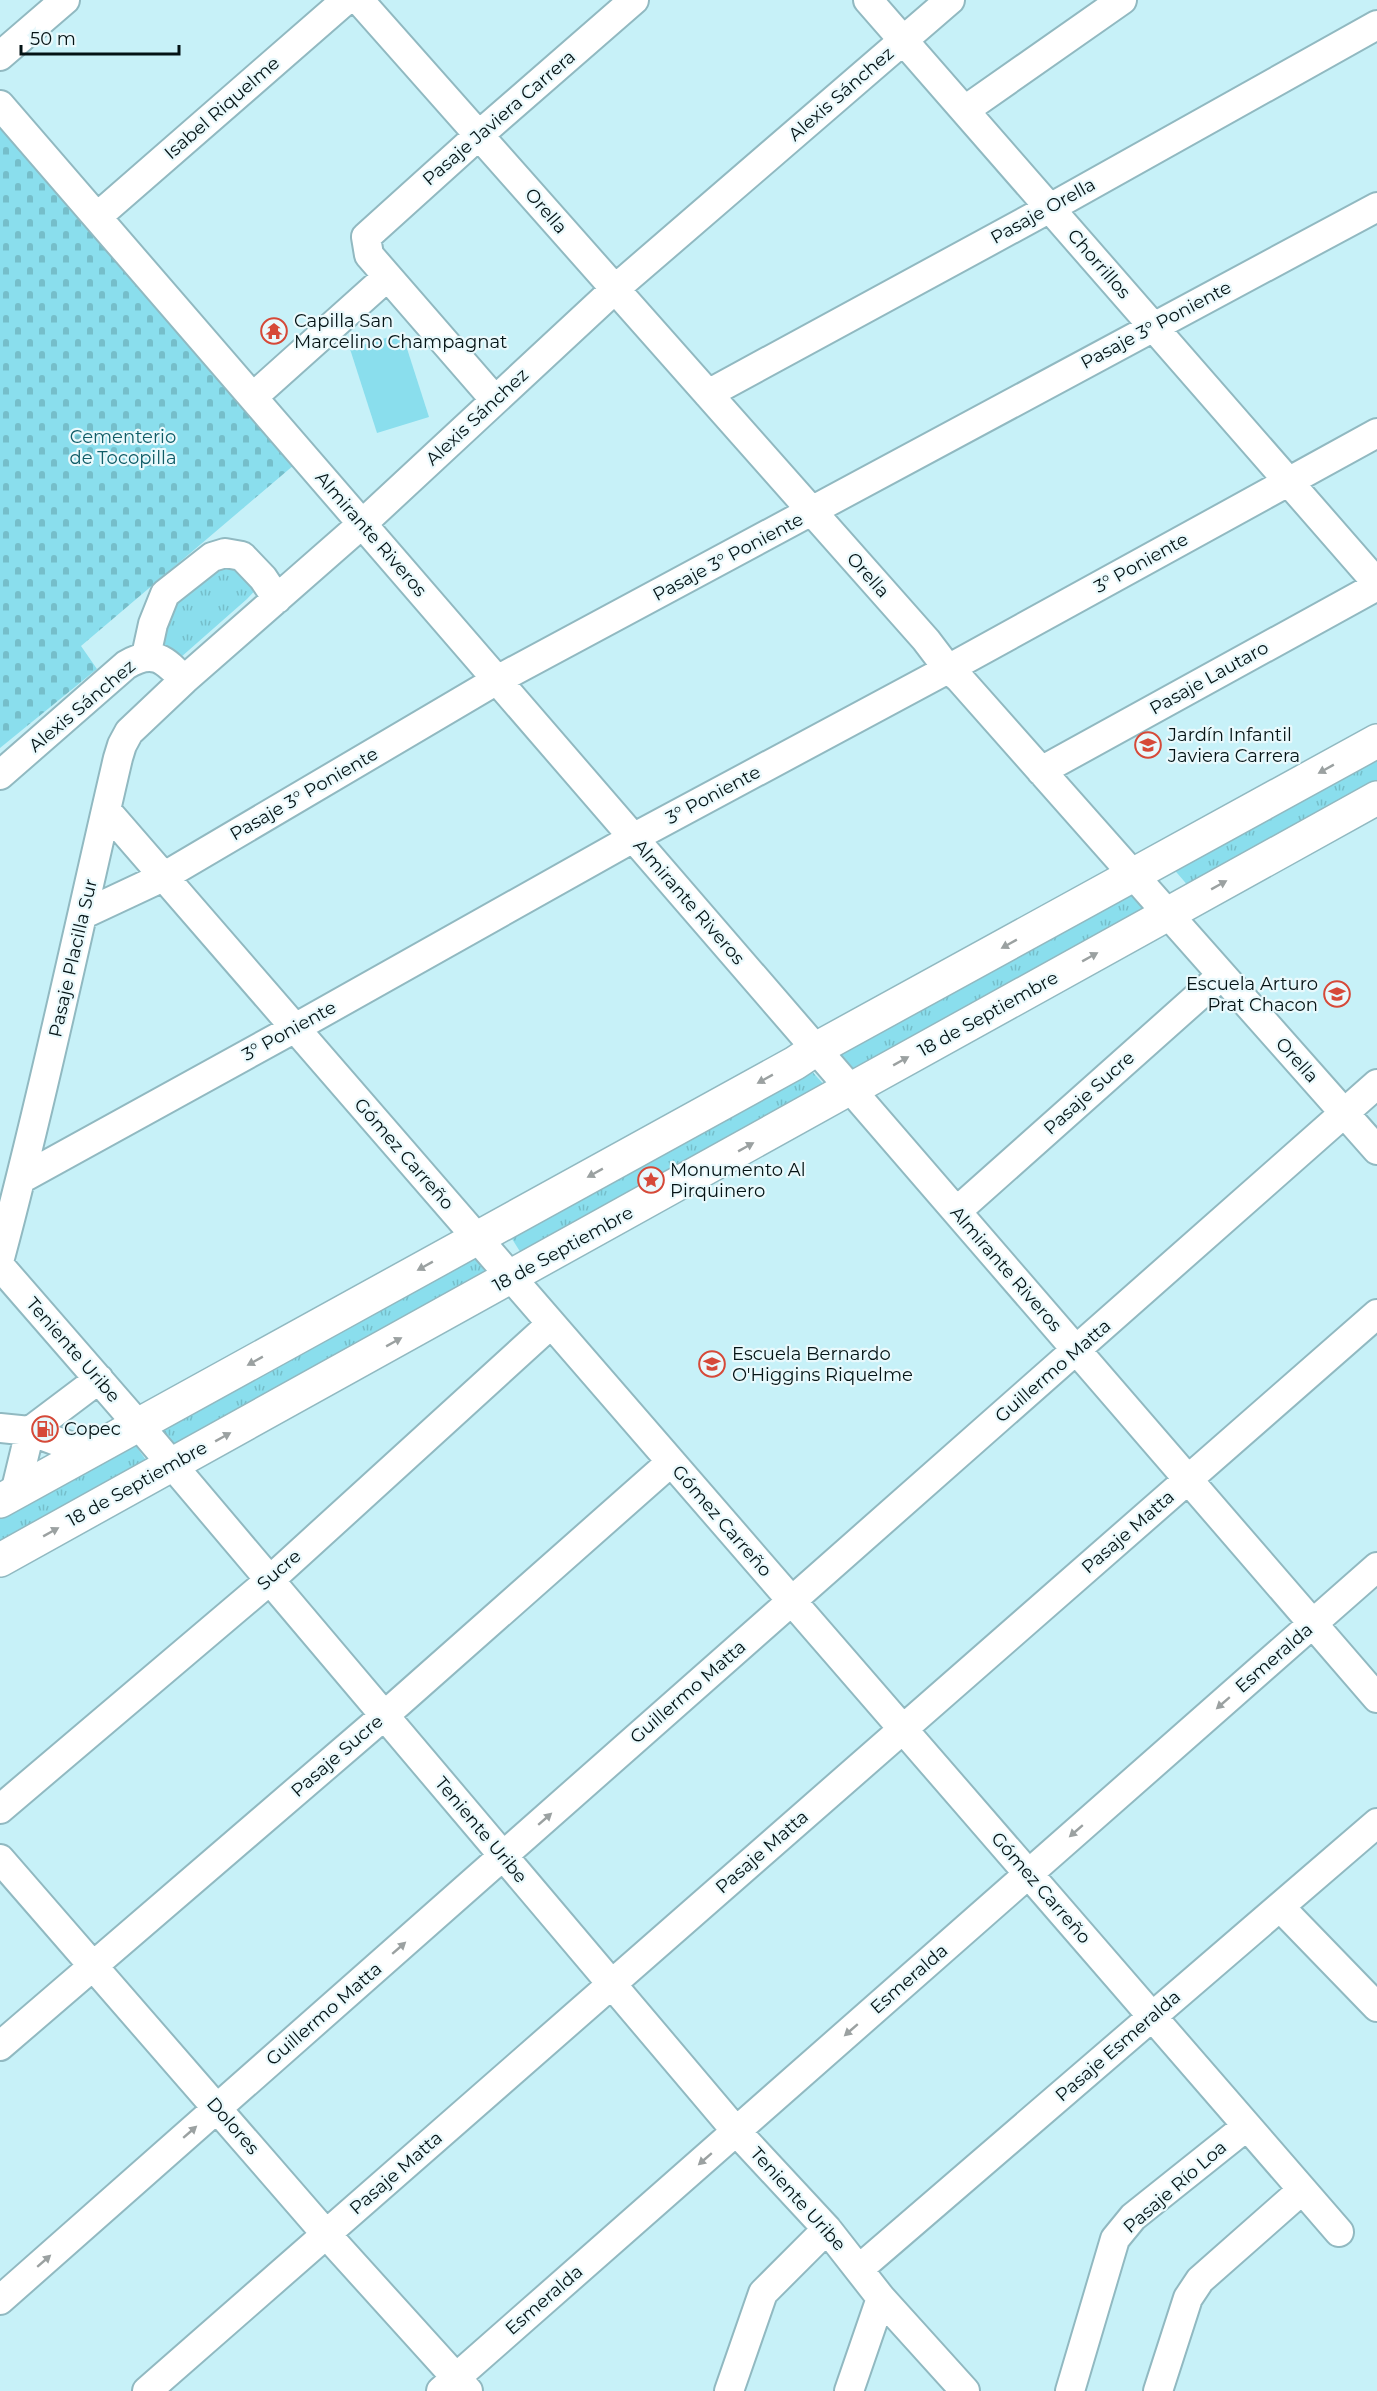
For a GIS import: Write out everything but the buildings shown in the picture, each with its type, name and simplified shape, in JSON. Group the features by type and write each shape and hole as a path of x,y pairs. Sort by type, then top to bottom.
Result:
{"main road":[{"path":"8,1497 1377,741"},
{"name":"18 de Septiembre","path":"0,1560 1377,798"}],"street":[{"path":"0,56 65,0"},
{"name":"Isabel Riquelme","path":"97,217 346,0"},
{"name":"Orella","path":"359,0 926,640 948,669 959,678 1377,1150"},
{"name":"Pasaje Javiera Carrera","path":"387,277 369,255 366,237 634,0"},
{"name":"Chorrillos","path":"868,0 1377,584"},
{"name":"Alexis Sánchez","path":"0,775 126,665 137,658 146,656 166,661 184,680 362,524 615,290 950,0"},
{"path":"965,111 1122,0"},
{"name":"Pasaje Orella","path":"708,394 1050,208 1377,25"},
{"name":"Almirante Riveros","path":"0,105 1377,1698"},
{"name":"Pasaje 3° Poniente","path":"84,914 163,877 497,680 1377,207"},
{"path":"253,397 387,277 495,400"},
{"name":"3° Poniente","path":"21,1179 295,1028 633,837 948,669 1377,433"},
{"path":"146,656 153,624 165,594 212,557 225,553 242,556 263,578 277,598"},
{"name":"Pasaje Lautaro","path":"1041,771 1377,584"},
{"name":"Pasaje Placilla Sur","path":"0,1258 21,1179 122,745 129,732 184,680"},
{"name":"Gómez Carreño","path":"106,810 1339,2232"},
{"name":"Pasaje Sucre","path":"957,1212 1222,975"},
{"name":"Guillermo Matta","path":"0,2300 1377,1084"},
{"name":"Teniente Uribe","path":"0,1266 385,1715 736,2131 827,2229 881,2298 965,2391"},
{"name":"Pasaje Matta","path":"147,2391 1377,1314"},
{"name":"Sucre","path":"0,1809 270,1580 551,1324"},
{"path":"8,1497 30,1431 99,1379"},
{"path":"0,1428 30,1431 88,1453"},
{"name":"Pasaje Sucre","path":"0,2046 385,1715 671,1462"},
{"name":"Esmeralda","path":"455,2386 736,2131 1377,1567"},
{"name":"Pasaje Esmeralda","path":"859,2268 1377,1823"},
{"name":"Dolores","path":"0,1859 455,2386"},
{"path":"1280,1907 1377,2007"},
{"name":"Pasaje Río Loa","path":"1070,2391 1115,2239 1133,2217 1246,2126"},
{"path":"1158,2391 1188,2298 1200,2280 1302,2190"},
{"path":"729,2391 763,2293 827,2229"},
{"path":"849,2391 881,2298"}],"green space":[{"name":"Cementerio de Tocopilla","path":"0,121 301,459 81,646 97,669 0,748"},
{"path":"402,333 429,417 377,433 350,349"},
{"path":"231,558 262,583 172,665 157,653 173,600"},
{"path":"1377,754 1377,785 1190,888 1171,866"},
{"path":"1131,893 1147,912 845,1078 827,1057"},
{"path":"807,1066 828,1089 524,1258 509,1234"},
{"path":"471,1253 486,1273 171,1449 155,1431"},
{"path":"134,1443 148,1463 0,1545 0,1515"}],"place":[{"name":"Capilla San Marcelino Champagnat","path":"274,331"},
{"name":"Jardín Infantil Javiera Carrera","path":"1148,745"},
{"name":"Escuela Arturo Prat Chacon","path":"1337,994"},
{"name":"Monumento Al Pirquinero","path":"651,1180"},
{"name":"Escuela Bernardo O'Higgins Riquelme","path":"712,1364"},
{"name":"Copec","path":"45,1429"}]}
